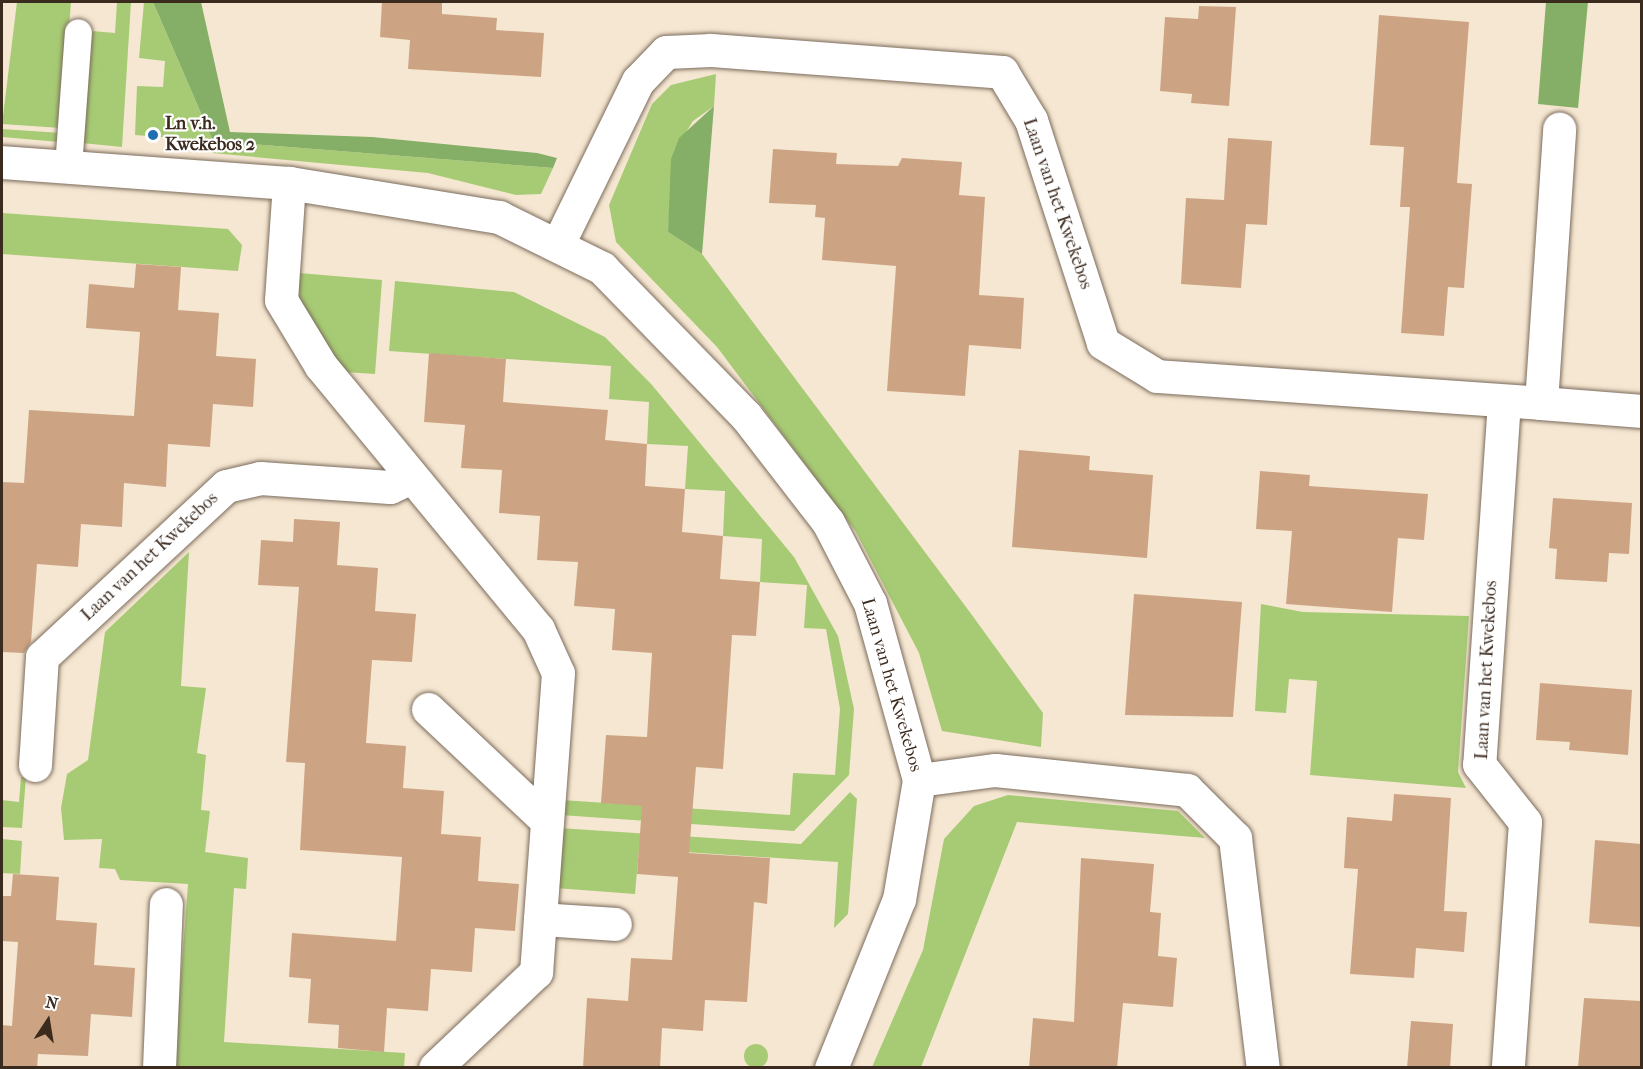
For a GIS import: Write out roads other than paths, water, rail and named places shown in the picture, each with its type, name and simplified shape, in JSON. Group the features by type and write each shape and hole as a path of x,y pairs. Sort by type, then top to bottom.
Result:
{"street":[{"name":"Laan van het Kwekebos","path":"558,244 638,81 666,52 711,50 1002,72 1031,120 1103,344 1157,376 1641,411"},
{"path":"1541,403 1559,129"},
{"name":"Laan van het Kwekebos","path":"2,162 289,183 499,217 558,244 602,268 746,416 828,522 870,603 919,780 899,899 831,1068"},
{"path":"289,183 281,300 321,366 409,478 538,629 558,674 536,972 435,1068"},
{"name":"Laan van het Kwekebos","path":"1504,401 1479,764 1525,822 1508,1068"},
{"name":"Laan van het Kwekebos","path":"35,765 42,657 226,486 260,478 390,487 409,478"},
{"path":"428,709 547,821"},
{"name":"Laan van het Kwekebos","path":"919,780 995,770 1187,790 1235,838 1263,1068"},
{"path":"159,1068 166,903"},
{"path":"540,919 615,924"}],"lane":[{"path":"68,167 78,32"}],"place":[{"name":"Ln v.h. Kwekebos 2","path":"153,135"}]}
